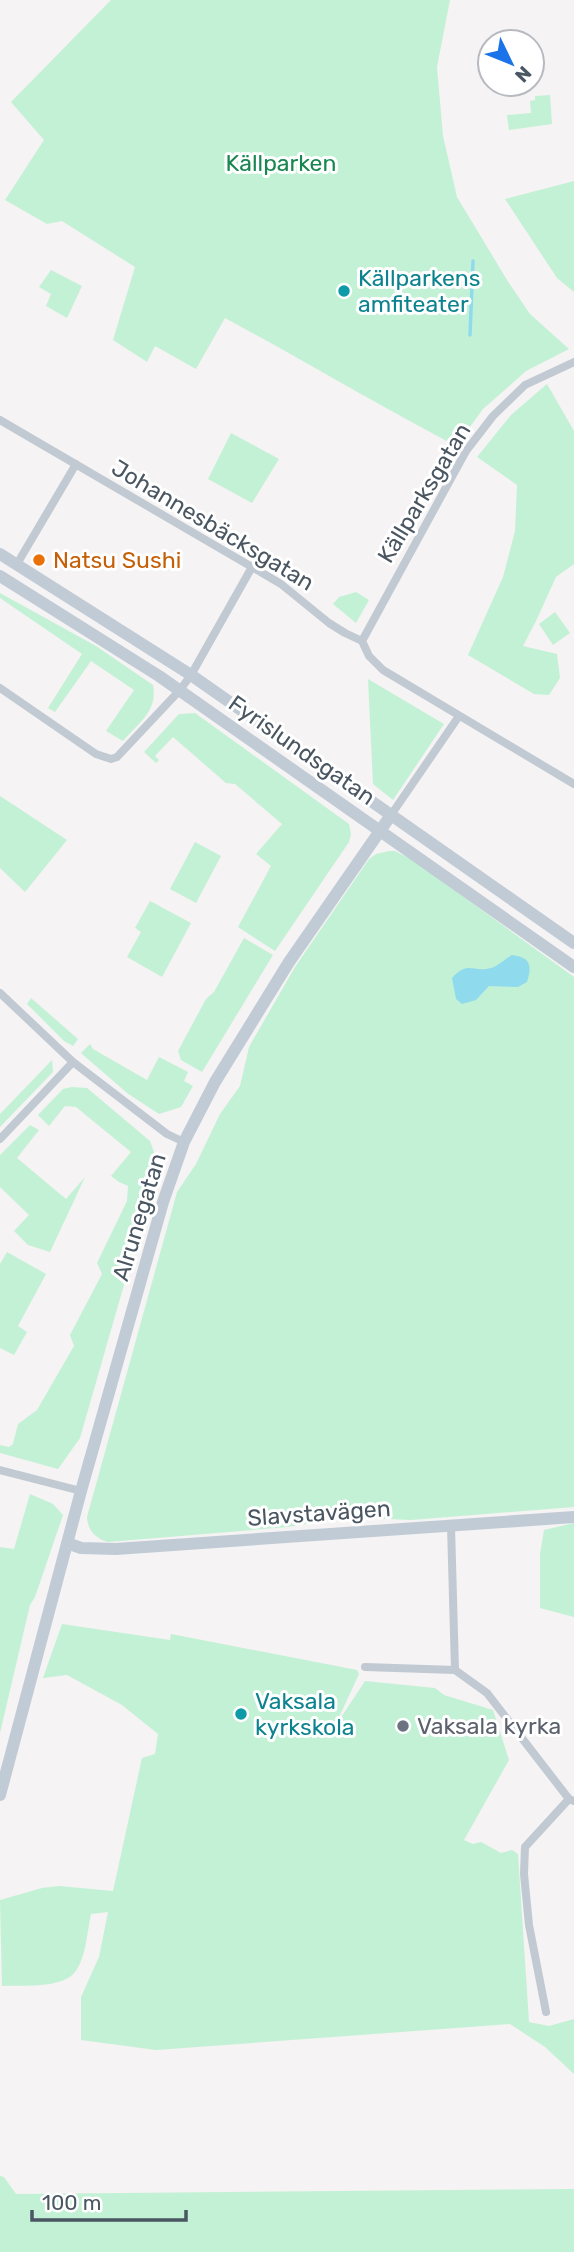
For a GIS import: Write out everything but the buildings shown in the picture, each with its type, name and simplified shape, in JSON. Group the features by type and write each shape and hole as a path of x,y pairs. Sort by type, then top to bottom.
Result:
{"street":[{"name":"Källparksgatan","path":"362,641 466,451 493,416 525,385 574,362"},
{"name":"Johannesbäcksgatan","path":"0,420 298,596 329,623 362,641 369,656 383,670 574,784"},
{"path":"17,564 76,464"},
{"name":"Fyrislundsgatan","path":"0,554 191,674 574,943"},
{"path":"0,688 96,754 111,759 117,758 180,690 252,567"},
{"name":"Fyrislundsgatan","path":"0,576 180,690 574,967"},
{"name":"Alrunegatan","path":"0,1795 81,1491 163,1202 184,1142 215,1082 289,962 460,716"},
{"path":"0,993 73,1062 167,1134 184,1142"},
{"path":"0,1139 73,1062"},
{"path":"0,1470 81,1491"},
{"name":"Slavstavägen","path":"67,1543 81,1548 116,1549 574,1517"},
{"path":"452,1526 456,1670"},
{"path":"365,1667 456,1670 487,1693 572,1800 525,1847 524,1874 529,1925 546,2012"}],"green space":[{"name":"Källparken","path":"111,0 450,0 437,67 443,136 457,197 530,314 569,349 526,371 483,409 456,446 225,318 196,369 155,346 147,362 113,340 135,267 62,221 47,224 5,200 44,140 11,102"},
{"path":"546,95 550,95 552,124 509,130 507,115 531,113 530,101 546,98"},
{"path":"574,181 574,292 557,278 505,199"},
{"path":"51,270 82,286 67,318 46,306 51,294 39,287"},
{"path":"547,384 574,431 574,564 556,577 523,646 557,654 560,678 549,695 534,694 468,655 503,577 515,531 517,485 477,457 511,415"},
{"path":"231,433 279,459 252,503 208,479"},
{"path":"356,592 369,600 356,623 333,604 339,597"},
{"path":"0,593 96,646 153,685 153,702 150,709 123,741 106,731 134,690 91,661 55,712 48,708 82,654 0,598"},
{"path":"555,612 570,633 553,645 539,624"},
{"path":"368,679 444,724 393,800 373,784"},
{"path":"195,713 349,824 349,842 275,951 238,927 271,866 256,854 282,824 235,784 226,783 173,737 155,756 159,760 156,763 144,752 179,714"},
{"path":"0,796 67,840 25,892 0,868"},
{"path":"195,842 221,856 196,903 170,889"},
{"path":"395,851 414,861 574,977 574,1507 411,1520 347,1517 288,1527 108,1542 103,1540 91,1530 87,1517 177,1192 196,1164 220,1114 240,1086 249,1047 295,967 369,859"},
{"path":"150,901 191,923 162,977 127,957 141,932 135,928"},
{"path":"244,938 273,955 202,1072 181,1060 178,1051"},
{"path":"31,998 78,1039 73,1046 64,1041 27,1004"},
{"path":"90,1044 93,1049 147,1080 159,1057 188,1072 184,1081 193,1086 181,1107 159,1114 127,1093 81,1053"},
{"path":"52,1060 53,1072 0,1127 0,1114"},
{"path":"87,1088 150,1141 158,1163 144,1191 138,1236 80,1438 58,1469 0,1453 0,1445 9,1447 13,1444 18,1424 37,1410 74,1346 70,1335 102,1274 97,1263 127,1201 128,1186 111,1176 131,1152 76,1107 65,1106 49,1126 38,1115 63,1089"},
{"path":"30,1125 39,1130 17,1158 66,1199 85,1177 50,1252 28,1245 14,1231 29,1215 0,1187 0,1155"},
{"path":"7,1252 46,1274 18,1326 27,1332 14,1355 0,1348 0,1264"},
{"path":"30,1494 53,1504 63,1515 30,1605 0,1733 0,1547 14,1549"},
{"path":"574,1523 574,1617 540,1608 540,1554 544,1530"},
{"path":"62,1624 170,1640 171,1634 357,1670 359,1674 334,1728 365,1681 435,1688 444,1695 493,1710 509,1760 464,1840 473,1844 481,1842 501,1853 512,1850 518,1854 529,2022 549,2026 574,2019 574,2074 545,2047 510,2024 156,2050 81,2040 81,1997 99,1957 108,1912 91,1914 82,1960 69,1977 51,1984 2,1986 0,1900 59,1886 113,1891 142,1758 155,1754 158,1734 122,1705 67,1675 43,1678"},
{"path":"0,2176 4,2177 16,2194 574,2189 574,2252 0,2252"}],"water":[{"path":"512,955 529,963 527,982 518,987 489,986 476,1000 462,1004 456,999 452,978 458,973 467,968 491,968"}],"waterway":[{"path":"470,335 473,261"}],"place":[{"name":"Källparkens amfiteater","path":"344,291"},
{"name":"Natsu Sushi","path":"39,560"},
{"name":"Vaksala kyrkskola","path":"241,1714"},
{"name":"Vaksala kyrka","path":"403,1726"}]}
